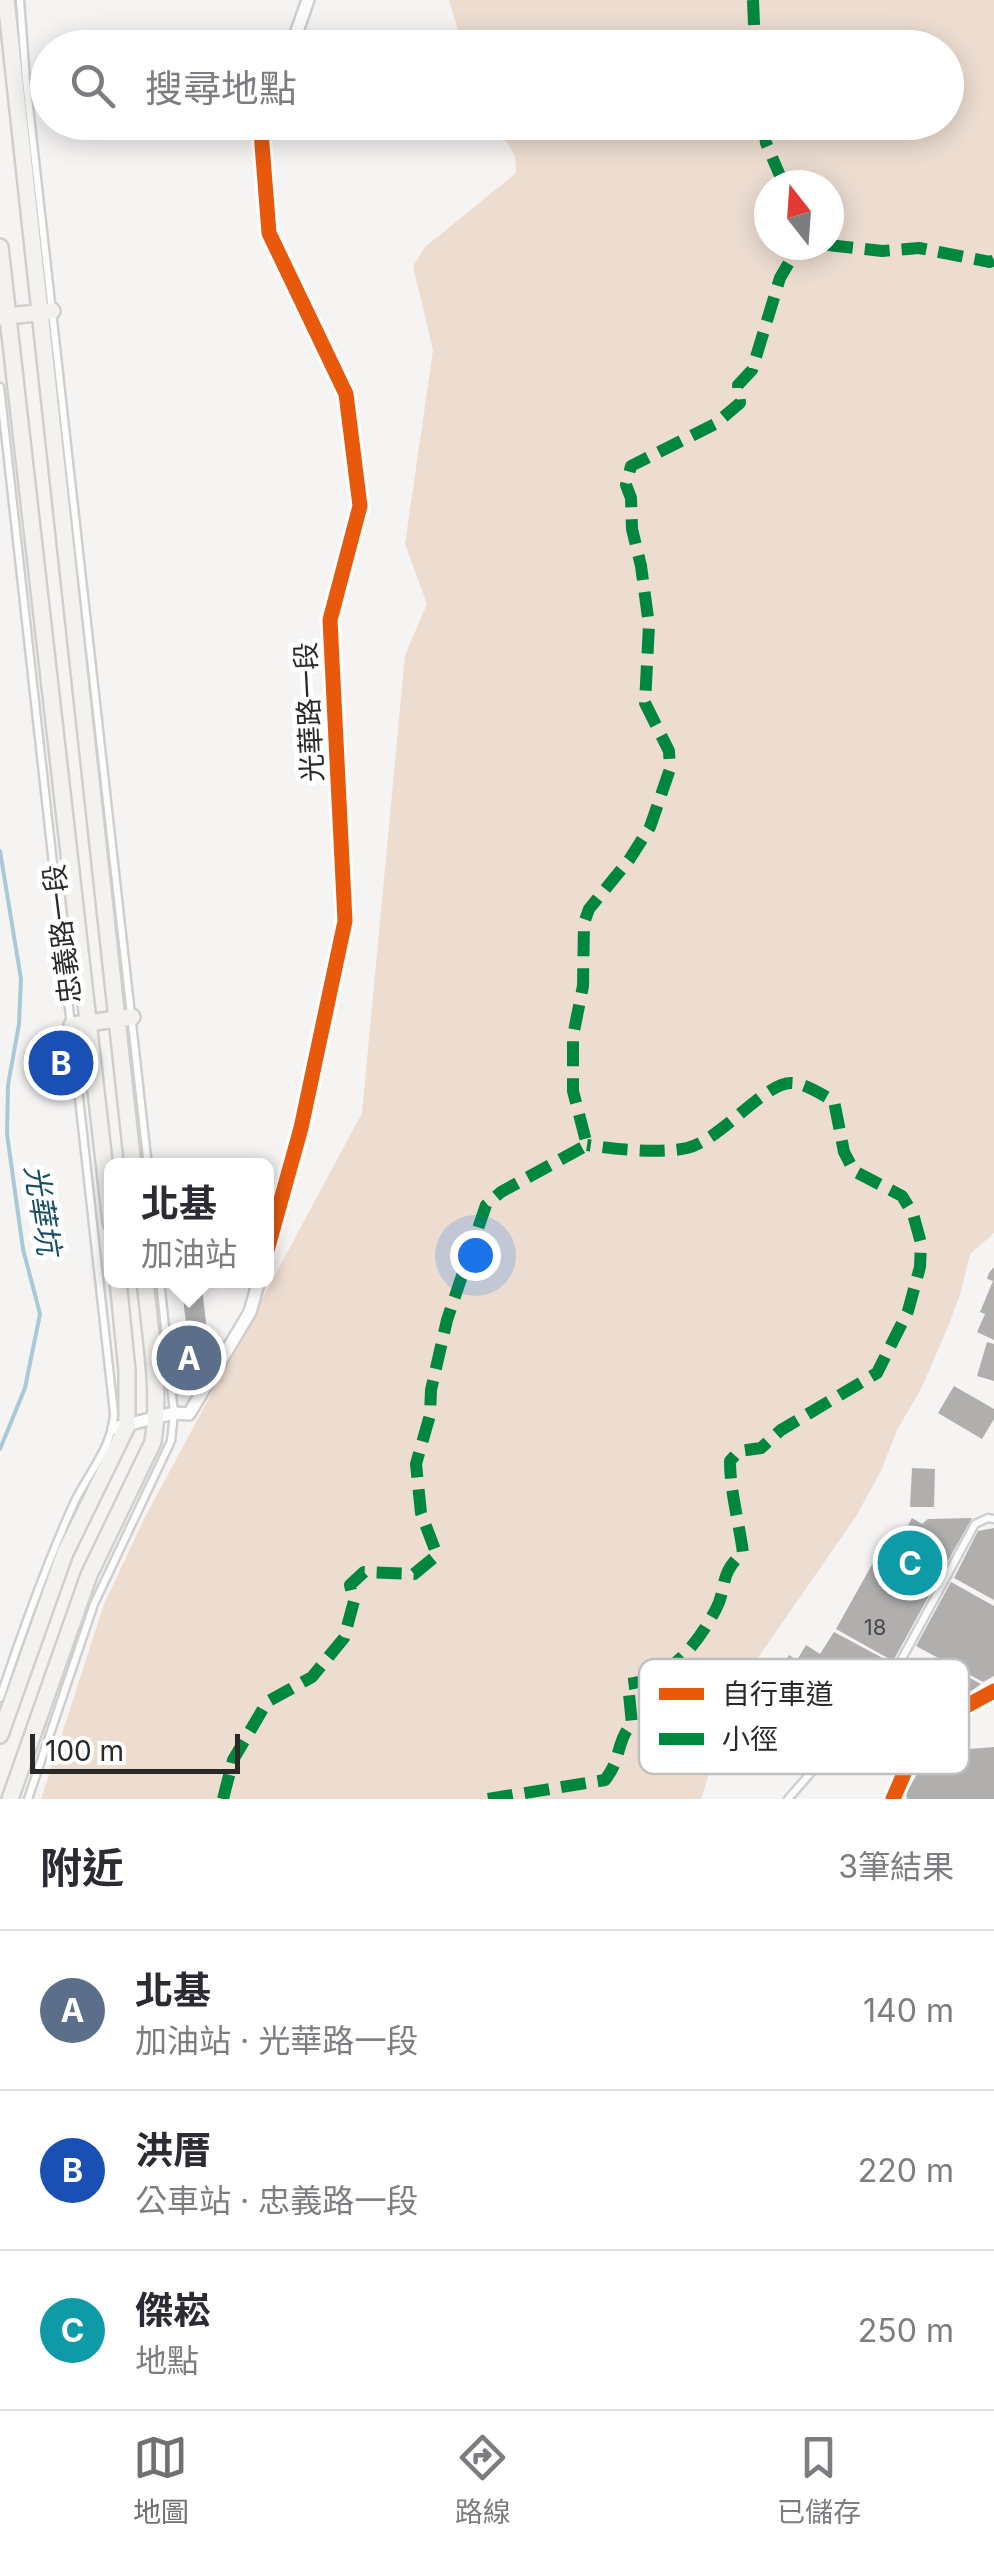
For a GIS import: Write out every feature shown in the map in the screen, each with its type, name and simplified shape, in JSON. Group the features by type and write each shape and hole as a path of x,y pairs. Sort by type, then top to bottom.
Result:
{"main road":[{"name":"忠義路一段","path":"6,0 46,311 125,1018 133,1158"},
{"name":"忠義路一段","path":"0,247 4,316 81,1024 104,1172"},
{"path":"4,316 46,311"},
{"path":"81,1024 125,1018"},
{"path":"0,1735 65,1553 120,1427 127,1371 119,1288"},
{"path":"10,1799 89,1575 153,1442 156,1418 146,1288"}],"street":[{"path":"297,30 308,0"},
{"name":"光華路一段","path":"262,140 269,233 346,394 360,506 330,620 345,922 301,1128 274,1225"},
{"path":"120,1427 189,1414 250,1312 257,1288"},
{"path":"969,1705 994,1691"},
{"path":"893,1799 904,1774"}],"lane":[{"name":"忠義路一段","path":"20,0 30,120"},
{"name":"忠義路一段","path":"32,140 46,311"},
{"name":"忠義路一段","path":"0,388 81,1024 104,1262"},
{"name":"忠義路一段","path":"125,1018 147,1158"},
{"name":"忠義路一段","path":"107,1288 120,1427"},
{"path":"28,1799 94,1604 170,1441 174,1414 161,1288"},
{"path":"0,1698 64,1527 120,1427"},
{"path":"903,1659 975,1524 994,1519"},
{"path":"788,1799 810,1774"}],"shaded area":[{"path":"449,0 994,0 994,1233 970,1254 960,1295 921,1389 855,1518 757,1659 639,1659 639,1774 709,1774 701,1799 41,1799 104,1604 144,1519 268,1288 274,1288 274,1277 362,1113 405,655 427,604 405,544 433,350 413,266 425,247 516,173 515,156 506,140 964,140 964,30 458,30"}],"building":[{"path":"994,1267 994,1340 977,1332 985,1314 980,1312 993,1281 987,1279"},
{"path":"202,1288 206,1323 203,1337 188,1339 182,1290"},
{"path":"987,1342 994,1344 994,1381 977,1376"},
{"path":"954,1386 994,1409 994,1419 982,1439 938,1413"},
{"path":"912,1468 935,1469 934,1507 910,1507"},
{"path":"912,1518 922,1524 928,1519 972,1518 932,1589 876,1558 888,1536 899,1542"},
{"path":"994,1528 994,1600 954,1578 978,1531"},
{"path":"874,1561 931,1592 894,1659 836,1629"},
{"path":"951,1582 994,1606 994,1676 983,1682 969,1674 969,1659 940,1659 916,1646"},
{"path":"834,1632 885,1659 798,1659 806,1645 820,1654"},
{"path":"969,1677 981,1684 969,1693"},
{"path":"994,1747 994,1799 907,1799 906,1793 917,1774 969,1774 969,1749"}],"waterway":[{"name":"光華坑","path":"0,851 21,979 19,1024 8,1085 7,1134 23,1249 40,1314 25,1388 0,1449"}],"marked path":[{"path":"753,0 754,30"},
{"path":"766,140 778,170"},
{"path":"844,247 882,251 919,248 994,260"},
{"path":"223,1799 233,1760 267,1702 312,1677 344,1638 354,1601 350,1585 364,1572 414,1574 437,1555 421,1513 416,1464 430,1415 431,1390 447,1320 486,1205 501,1192 587,1145 573,1091 573,1036 583,986 584,923 589,909 650,827 670,769 669,751 645,703 649,625 626,485 631,466 715,424 740,403 738,385 752,370 780,278 790,260"},
{"path":"587,1145 651,1151 687,1148 714,1134 780,1085 802,1085 834,1101 844,1152 854,1171 902,1196 913,1214 921,1243 920,1267 908,1311 877,1373 781,1430 761,1448 739,1451 730,1461 743,1553 730,1567 716,1609 680,1659"},
{"path":"488,1799 605,1780 632,1724 628,1684 639,1682"}],"cycle path":[{"path":"262,140 269,233 346,394 360,506 330,620 345,921 301,1128 274,1225"},
{"path":"969,1705 994,1691"},
{"path":"893,1799 904,1774"}],"place":[{"name":"洪厝","path":"61,1063"},
{"name":"北基","path":"189,1358"},
{"name":"傑崧","path":"910,1563"}]}
